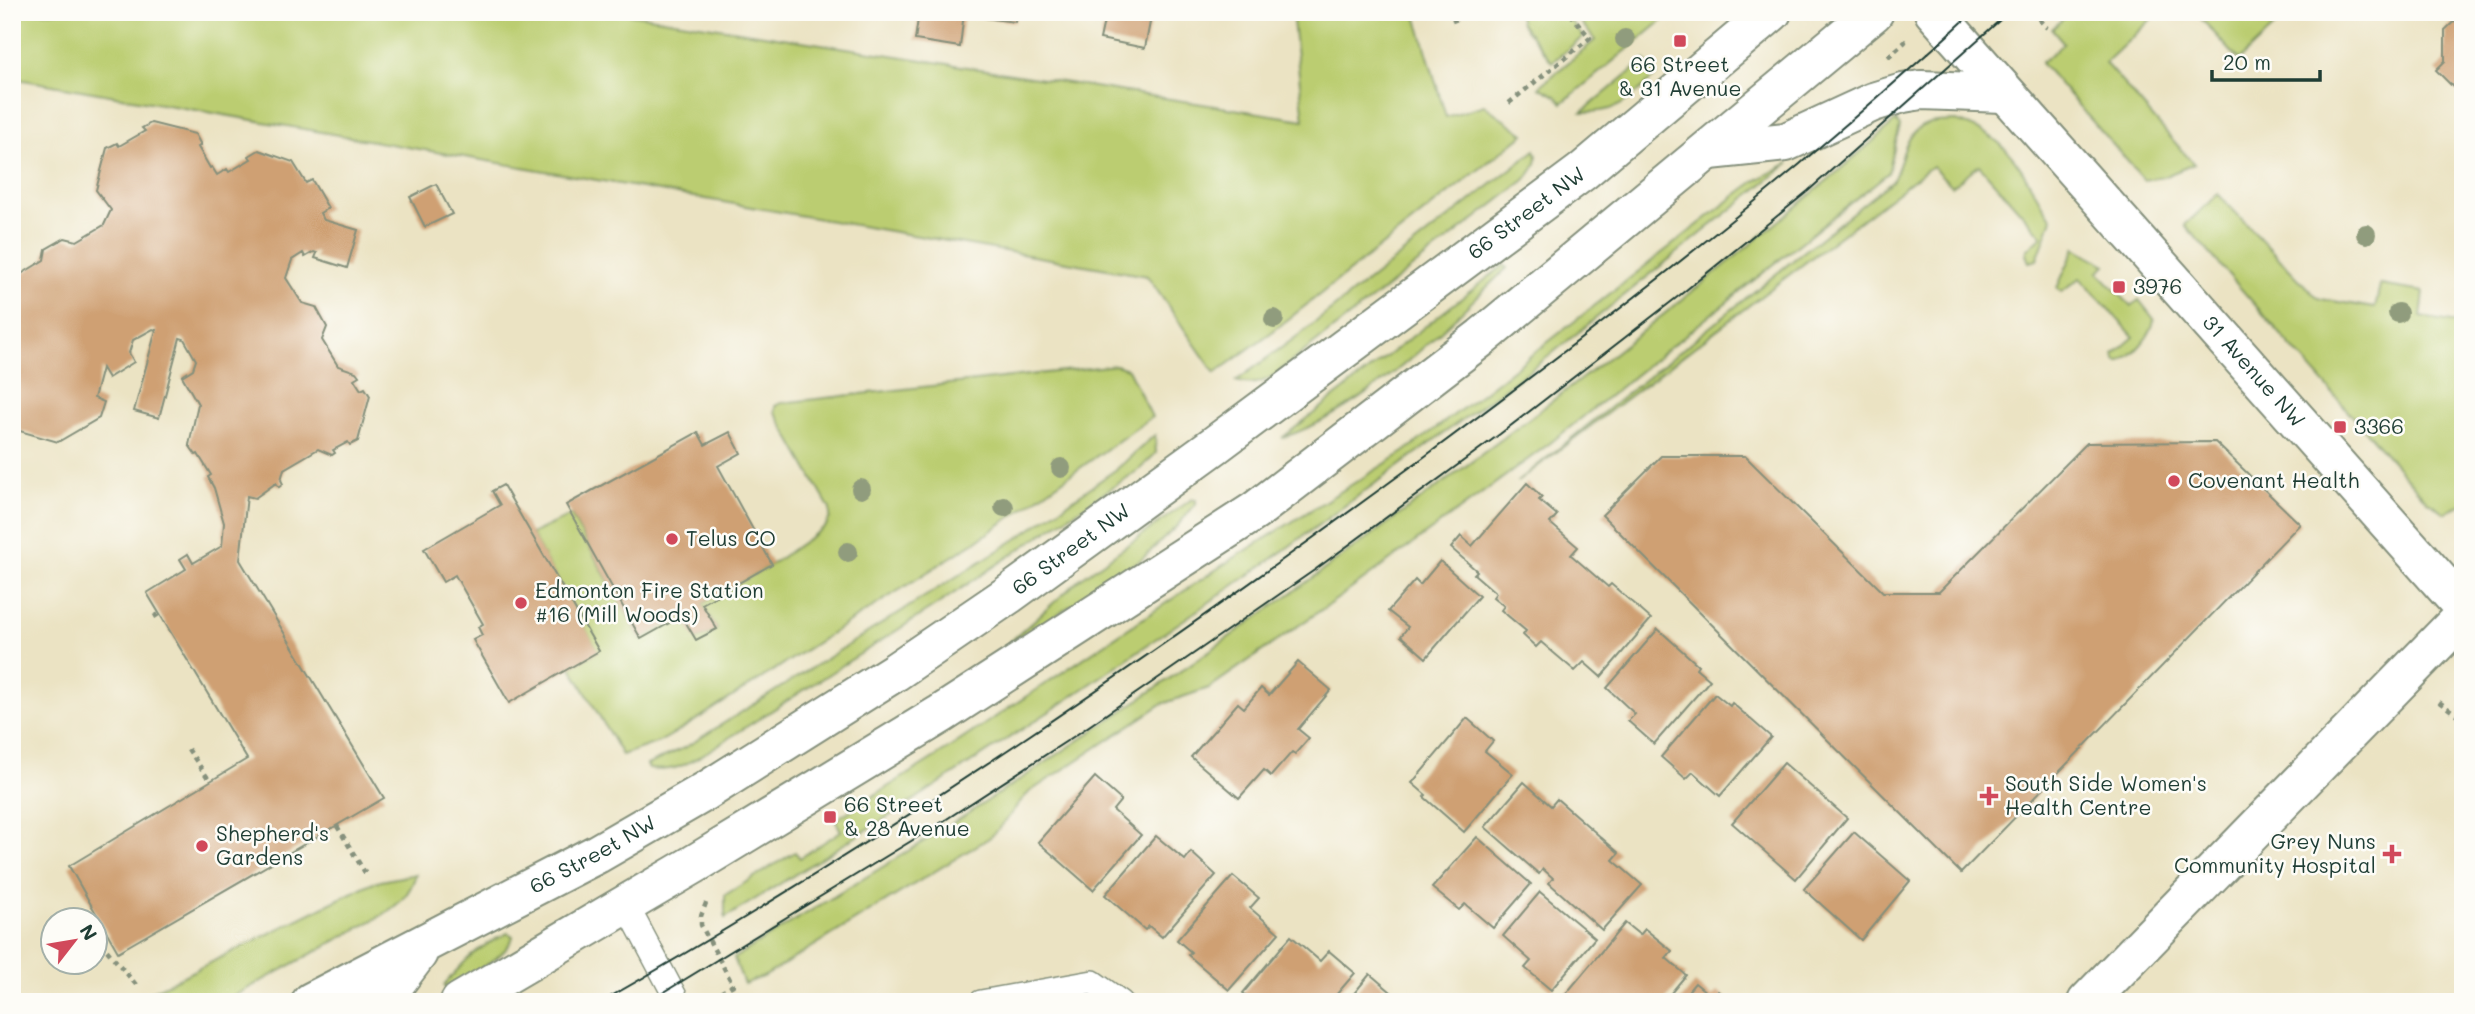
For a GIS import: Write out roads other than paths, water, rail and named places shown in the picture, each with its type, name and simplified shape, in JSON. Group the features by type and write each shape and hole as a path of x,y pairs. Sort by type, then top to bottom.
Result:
{"main road":[{"name":"66 Street NW","path":"312,1002 597,854 706,791 895,672 1008,595 1215,445 1581,172 1772,12"},
{"path":"460,1002 941,714 1255,511 1482,337 1874,12"},
{"name":"31 Avenue NW","path":"1934,12 2463,607"},
{"path":"1710,150 1786,142 1873,102 1903,93 1921,90 2004,93"},
{"path":"2087,1002 2463,616"},
{"path":"376,1002 384,997 426,943"}],"lane":[{"path":"626,904 678,1002"},
{"path":"981,1002 1093,982 1121,1002"}],"tram line":[{"path":"601,1002 813,876 1020,742 1324,530 1520,385 1708,239 1800,164 1973,12"},
{"path":"648,1002 939,824 1076,735 1316,569 1500,434 1680,295 1808,191 2009,12"}],"place":[{"name":"66 Street & 31 Avenue","path":"1680,41"},
{"name":"3976","path":"2119,287"},
{"name":"3366","path":"2340,427"},
{"name":"Covenant Health","path":"2174,481"},
{"name":"Telus CO","path":"672,539"},
{"name":"Edmonton Fire Station #16 (Mill Woods)","path":"521,603"},
{"name":"South Side Women's Health Centre","path":"1989,796"},
{"name":"66 Street & 28 Avenue","path":"830,817"},
{"name":"Shepherd's Gardens","path":"202,846"},
{"name":"Grey Nuns Community Hospital","path":"2392,854"}]}
